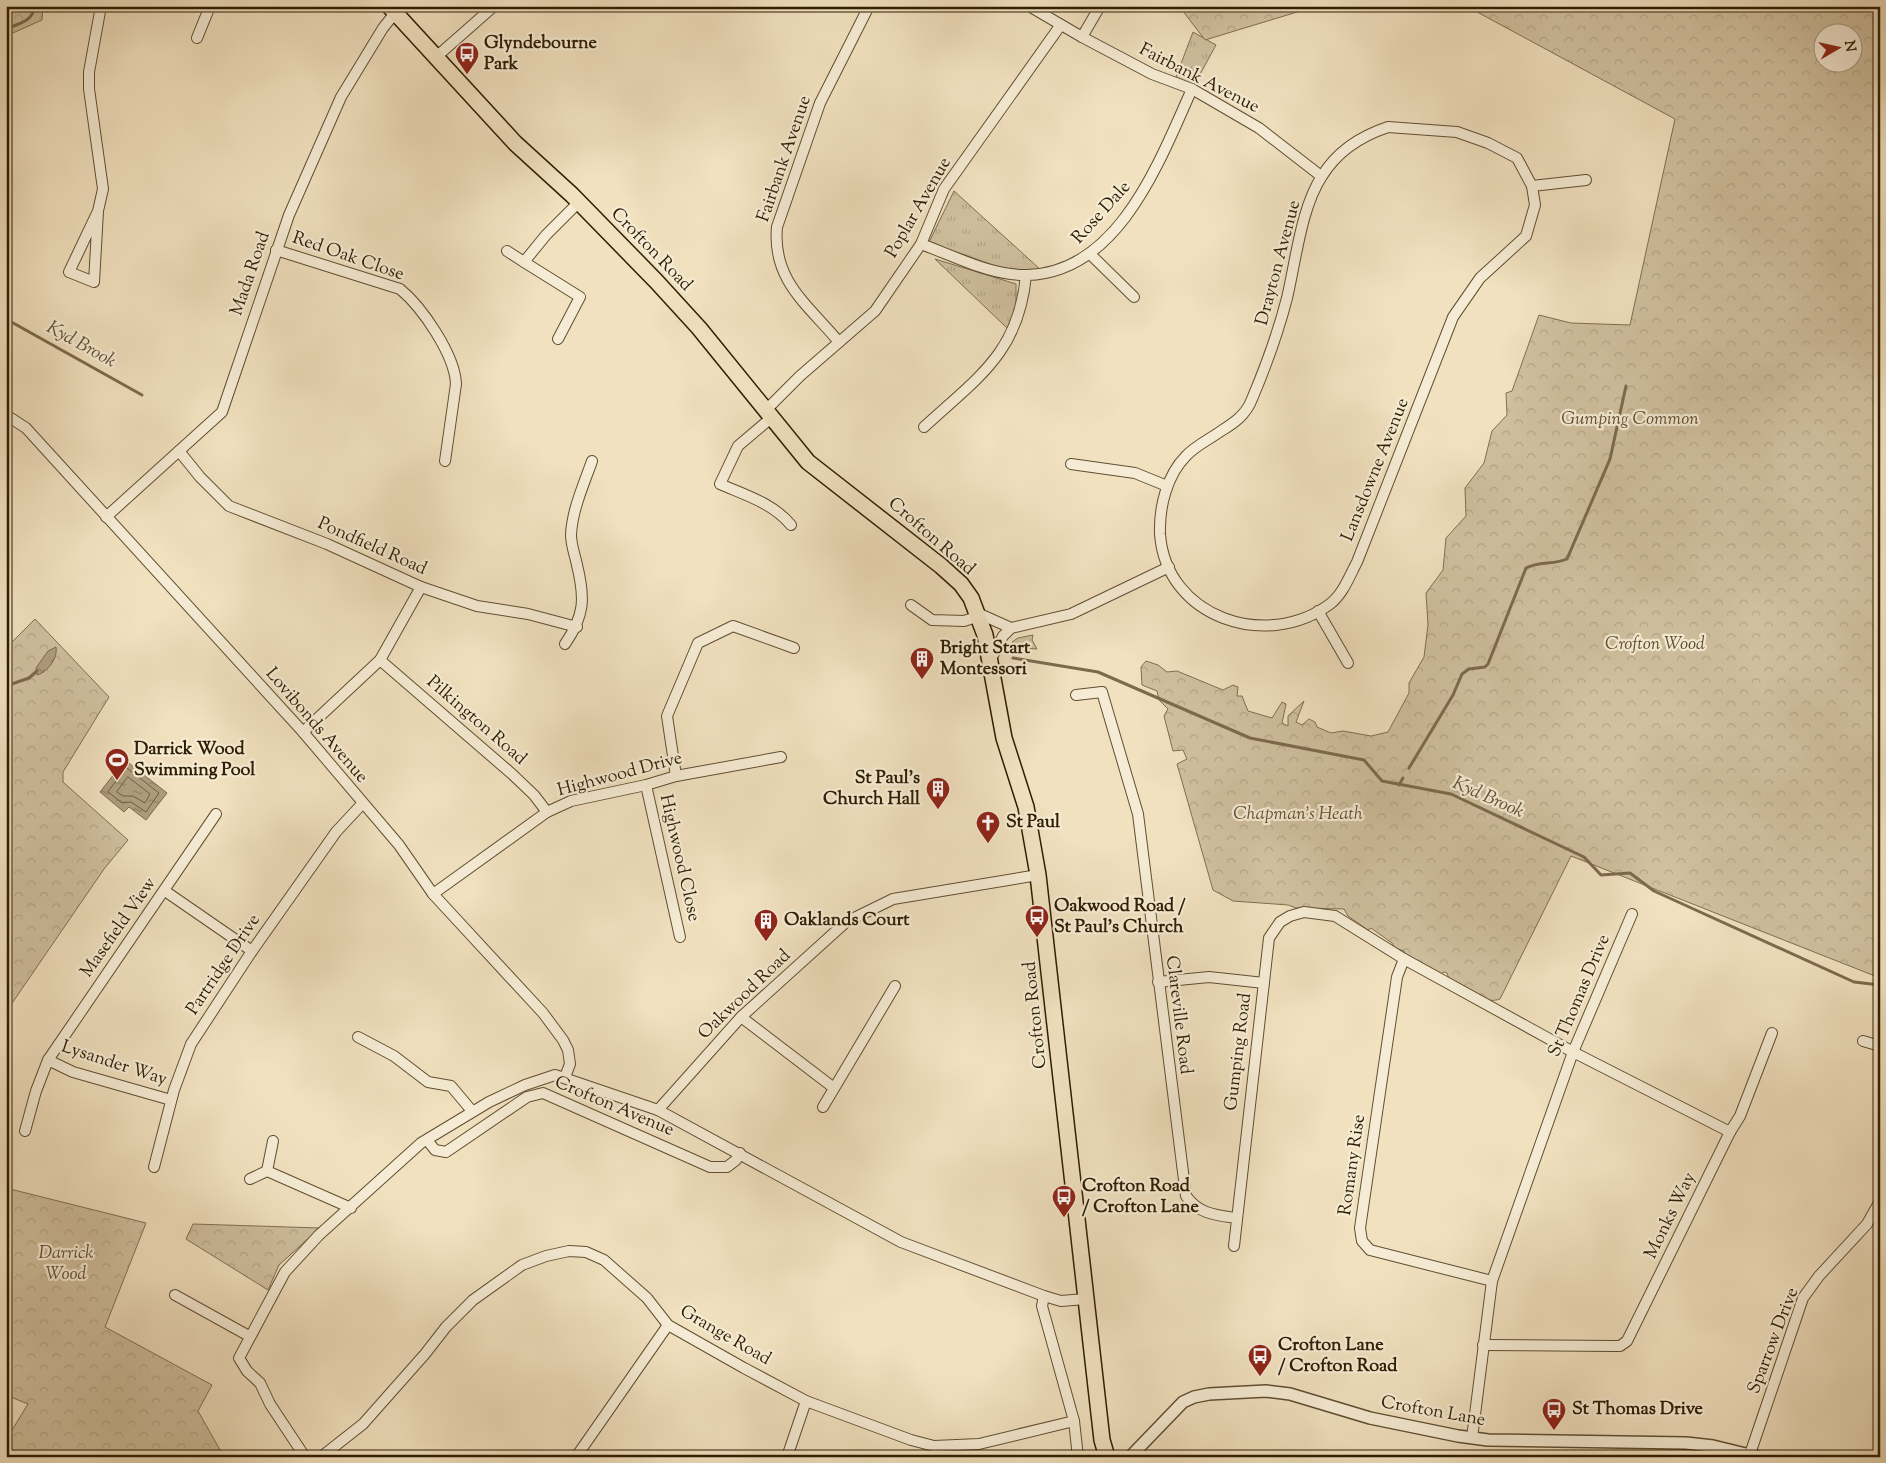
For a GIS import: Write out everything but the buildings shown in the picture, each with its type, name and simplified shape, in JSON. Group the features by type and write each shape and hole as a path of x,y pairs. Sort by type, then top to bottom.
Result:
{"main road":[{"name":"Crofton Road","path":"392,10 515,143 579,202 656,281 699,328 808,462 869,508 961,584 971,598 985,635 1004,738 1026,807 1038,875 1085,1299 1102,1440 1107,1457"}],"street":[{"path":"98,211 69,272 94,282 98,211 103,189 89,89 89,72 101,6"},
{"path":"197,38 210,6"},
{"path":"436,58 494,6"},
{"name":"Fairbank Avenue","path":"839,342 785,278 779,264 776,245 777,228 820,103 869,6"},
{"name":"Fairbank Avenue","path":"1029,6 1060,26 1152,74 1192,90 1258,128 1322,176"},
{"path":"1082,37 1100,6"},
{"name":"Mada Road","path":"106,517 222,412 289,215 341,97 392,10"},
{"name":"Poplar Avenue","path":"791,525 770,506 720,484 738,446 839,342 875,311 921,244 944,190 1060,26"},
{"name":"Rose Dale","path":"921,244 1003,273 1026,275 1046,273 1071,265 1090,254 1136,204 1150,181 1192,90"},
{"name":"Drayton Avenue","path":"1170,567 1160,534 1162,508 1167,486 1186,455 1237,421 1249,408 1272,351 1309,206 1322,176 1346,148 1366,134 1388,127 1425,128 1457,132 1488,143 1516,158 1532,186"},
{"path":"1532,186 1586,180"},
{"name":"Lansdowne Avenue","path":"1170,567 1179,584 1191,599 1227,621 1251,626 1278,626 1318,611 1331,603 1343,590 1356,562 1453,317 1480,278 1526,236 1535,204 1532,186"},
{"path":"524,262 546,235 579,202"},
{"name":"Red Oak Close","path":"276,250 400,288 413,299 451,359 456,371 456,384 445,461"},
{"path":"507,251 580,297 558,340"},
{"path":"1090,254 1134,297"},
{"path":"924,427 986,370 1004,348 1016,326 1024,302 1026,275"},
{"name":"Lovibonds Avenue","path":"6,416 26,428 303,732 362,804 399,844 433,894 543,1013 564,1040 568,1050 570,1064 566,1077"},
{"name":"Pondfield Road","path":"179,451 200,477 229,506 327,544 421,587 478,606 528,614 577,627"},
{"path":"566,644 577,627 583,608 571,534 579,498 592,461"},
{"path":"1072,464 1135,473 1167,486"},
{"path":"990,662 1004,636 1011,628 1071,614 1170,567"},
{"path":"303,732 380,660 421,587"},
{"path":"911,605 932,620 964,620 986,615 1011,628"},
{"path":"1318,611 1348,663"},
{"path":"676,776 666,716 698,643 733,626 794,648"},
{"name":"Pilkington Road","path":"380,660 512,774 534,795 547,812"},
{"name":"Clareville Road","path":"1076,695 1102,692 1138,814 1186,1196 1194,1207 1206,1214 1236,1218"},
{"name":"Highwood Drive","path":"433,894 547,812 571,801 646,785 676,776 781,757"},
{"name":"Highwood Close","path":"646,785 680,937"},
{"name":"Partridge Drive","path":"154,1167 171,1100 191,1044 252,951 336,832 362,804"},
{"name":"Masefield View","path":"25,1131 36,1091 48,1060 216,814"},
{"name":"Oakwood Road","path":"658,1110 741,1017 846,922 893,899 1038,875"},
{"path":"165,891 252,951"},
{"name":"Gumping Road","path":"1234,1246 1269,938 1280,922 1290,916 1304,912 1335,916 1404,959"},
{"name":"St Thomas Drive","path":"1472,1438 1492,1281 1573,1052 1632,914"},
{"path":"1404,959 1573,1052 1730,1132"},
{"name":"Romany Rise","path":"1404,959 1397,977 1360,1228 1362,1241 1370,1250 1492,1281"},
{"path":"1158,982 1209,977 1264,983"},
{"path":"823,1106 895,986"},
{"path":"741,1017 834,1088"},
{"name":"Monks Way","path":"1483,1345 1620,1346 1628,1341 1730,1132 1740,1116 1772,1033"},
{"path":"358,1037 394,1056 428,1082 451,1086 472,1111"},
{"path":"1863,1041 1880,1046"},
{"name":"Lysander Way","path":"48,1060 73,1072 171,1100"},
{"name":"Crofton Avenue","path":"305,1457 270,1404 260,1383 247,1371 239,1358 249,1336 285,1272 320,1235 427,1140 472,1111 540,1079 556,1075 658,1110 901,1242 1044,1296 1061,1301 1085,1299"},
{"name":"Crofton Avenue","path":"427,1140 435,1150 446,1152 527,1097 543,1093 710,1167 727,1168 736,1160 740,1153"},
{"path":"267,1171 273,1141"},
{"path":"250,1179 267,1171 351,1208"},
{"name":"Sparrow Drive","path":"1754,1455 1803,1298 1820,1276 1867,1224 1880,1202"},
{"name":"Grange Road","path":"321,1457 363,1424 425,1354 446,1327 473,1300 522,1265 546,1256 569,1251 586,1252 604,1260 647,1298 668,1325 806,1401 911,1440 934,1446 978,1444 1074,1421"},
{"path":"175,1295 249,1336"},
{"path":"1044,1296 1042,1306 1074,1421 1078,1457"},
{"path":"576,1457 668,1325"},
{"name":"Crofton Lane","path":"1130,1457 1183,1402 1194,1397 1266,1390 1290,1394 1370,1418 1472,1438 1686,1443 1754,1455"},
{"path":"787,1457 806,1401"}],"green space":[{"path":"6,6 43,6 42,20 6,36"},
{"path":"1179,6 1317,6 1205,40"},
{"name":"Crofton Wood","path":"1466,6 1880,6 1880,978 1571,856 1500,999 1495,1000 1474,996 1460,989 1461,984 1449,979 1447,973 1444,972 1437,976 1405,956 1404,951 1395,948 1392,943 1371,928 1368,930 1348,916 1344,909 1296,908 1288,905 1233,901 1213,890 1177,764 1187,759 1183,750 1173,751 1164,716 1168,709 1159,700 1157,691 1142,685 1141,667 1146,661 1158,665 1167,672 1177,671 1223,690 1233,685 1238,687 1237,696 1242,696 1248,711 1272,718 1282,702 1286,704 1282,723 1288,726 1288,716 1304,701 1296,722 1302,725 1309,719 1315,722 1317,727 1331,733 1343,731 1371,736 1388,732 1409,693 1409,683 1424,657 1428,625 1426,593 1443,570 1446,538 1466,516 1465,488 1484,463 1492,431 1507,415 1506,393 1512,391 1539,315 1571,323 1630,325 1675,119"},
{"path":"1193,32 1216,45 1192,89 1174,82"},
{"path":"954,191 1041,270 1004,269 929,242"},
{"path":"935,259 1016,284 1016,309 1008,329"},
{"path":"35,619 109,697 63,772 63,782 128,840 104,869 6,1012 6,648"},
{"path":"1033,635 1032,640 1037,649 1021,648 1012,642 1018,638"},
{"name":"Darrick Wood","path":"6,1188 146,1223 105,1327 212,1385 198,1411 224,1457 6,1457 6,1440 28,1404 6,1395"},
{"path":"193,1224 320,1228 279,1265 268,1290 186,1239"}],"water":[{"path":"56,647 54,660 45,671 37,675 36,668 48,651"},
{"path":"125,760 167,793 146,820 129,807 124,812 100,792"}],"waterway":[{"path":"6,29 28,19 35,6"},
{"name":"Kyd Brook","path":"6,319 142,395"},
{"path":"1409,768 1453,695 1462,674 1469,669 1485,667 1488,664 1526,568 1536,564 1567,559 1610,459 1626,386"},
{"name":"Kyd Brook","path":"1013,658 1098,672 1250,738 1364,760 1382,781 1451,794 1584,857 1601,875 1630,873 1654,891 1854,982 1880,985"},
{"path":"6,686 29,678 37,671"},
{"name":"Kyd Brook","path":"1399,785 1403,778"}],"place":[{"name":"Glyndebourne Park","path":"467,75"},
{"name":"Bright Start Montessori","path":"922,680"},
{"name":"Darrick Wood Swimming Pool","path":"117,781"},
{"name":"St Paul's Church Hall","path":"938,810"},
{"name":"St Paul","path":"988,844"},
{"name":"Oakwood Road / St Paul's Church","path":"1037,938"},
{"name":"Oaklands Court","path":"766,942"},
{"name":"Crofton Road / Crofton Lane","path":"1064,1218"},
{"name":"Crofton Lane / Crofton Road","path":"1260,1377"},
{"name":"St Thomas Drive","path":"1554,1431"}],"park label":[{"name":"Gumping Common","path":"1630,420"},
{"name":"Chapman's Heath","path":"1298,815"}]}
